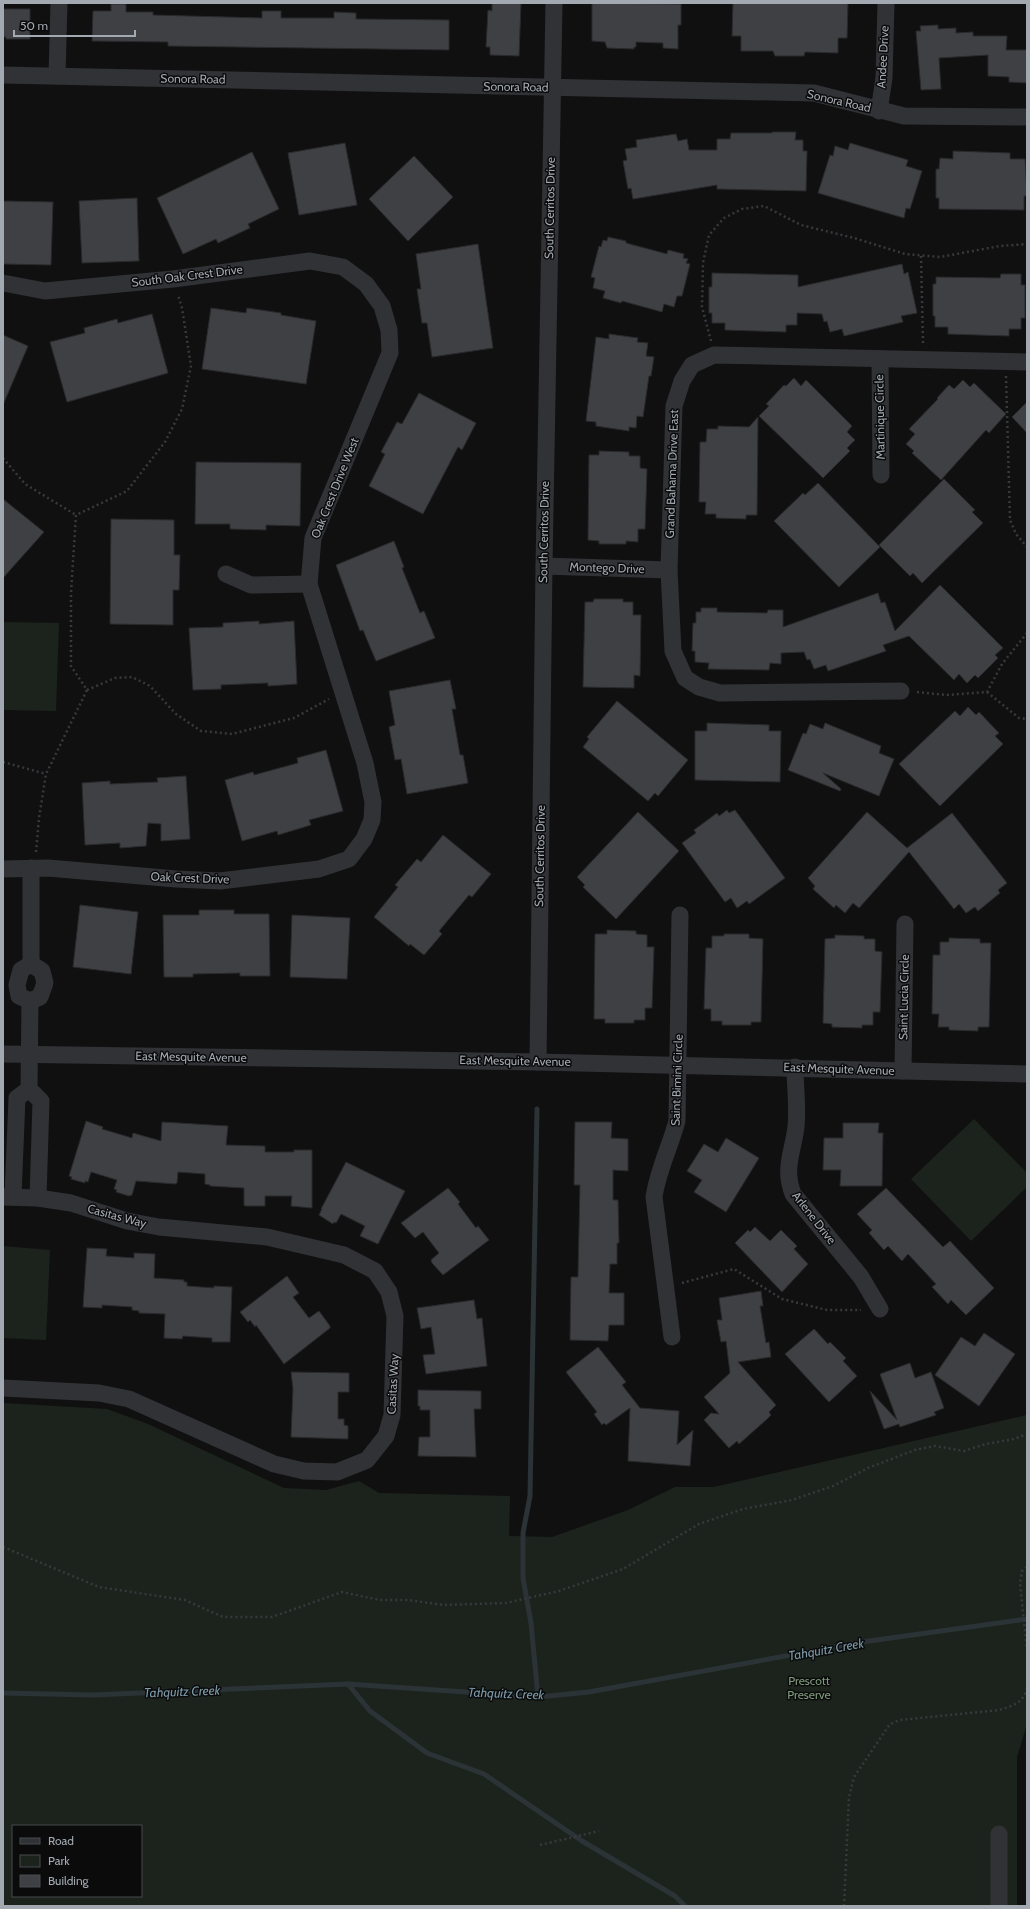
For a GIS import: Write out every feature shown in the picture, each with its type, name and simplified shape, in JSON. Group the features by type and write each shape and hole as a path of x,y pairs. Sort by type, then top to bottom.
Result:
{"street":[{"path":"57,76 59,3"},
{"name":"South Cerritos Drive","path":"538,1062 544,566 554,3"},
{"name":"Andee Drive","path":"879,111 884,78 886,3"},
{"name":"Sonora Road","path":"3,75 814,93 862,105 879,111 904,116 1027,117"},
{"name":"South Oak Crest Drive","path":"3,283 45,291 173,279 310,261 343,267 366,284"},
{"name":"Oak Crest Drive West","path":"364,839 372,820 373,802 365,763 309,584 313,538 390,353 389,330 382,306 366,284"},
{"name":"Grand Bahama Drive East","path":"901,691 720,693 699,687 685,678 673,651 669,570 674,406 682,381 692,365 714,355 1027,362"},
{"name":"Martinique Circle","path":"880,359 881,475"},
{"name":"Montego Drive","path":"544,566 669,570"},
{"path":"226,574 251,585 309,584"},
{"name":"Oak Crest Drive","path":"3,869 33,868 220,881 319,869 349,859 364,839"},
{"path":"31,964 33,868"},
{"name":"Saint Bimini Circle","path":"672,1337 654,1197 657,1176 672,1140 677,1121 680,915"},
{"name":"Saint Lucia Circle","path":"903,1071 905,924"},
{"path":"31,964 42,971 45,984 40,997 30,1001 19,996 17,985 21,970 31,964"},
{"path":"30,1001 29,1088 41,1101 38,1198"},
{"name":"East Mesquite Avenue","path":"3,1054 678,1064 1027,1074"},
{"name":"Arlene Drive","path":"795,1067 796,1126 788,1168 788,1181 793,1194 861,1277 880,1309"},
{"name":"Casitas Way","path":"3,1388 99,1393 129,1399 274,1464 304,1472 337,1472 368,1460 386,1436 392,1415 395,1316 389,1292 375,1271 344,1255 267,1237 158,1227 127,1221 71,1203 38,1198 8,1196 17,1098 29,1088"},
{"path":"999,1834 999,1906"}],"path":[{"path":"714,355 702,307 703,263 709,235 724,218 742,209 764,206 801,225 854,238 905,254 940,258 1000,246 1027,244"},
{"path":"922,256 923,360"},
{"path":"76,515 127,492 166,442 182,409 191,366 182,308 173,279"},
{"path":"1006,362 1010,520 1016,534 1027,547"},
{"path":"3,458 25,484 76,515"},
{"path":"76,515 71,593 71,666 86,690"},
{"path":"986,692 1002,664 1027,633"},
{"path":"33,868 46,774 86,690 115,678 132,677 150,686 176,714 201,731 232,734 294,718 343,691"},
{"path":"901,691 947,695 986,692 1019,718 1027,720"},
{"path":"3,762 46,774"},
{"path":"665,1286 679,1284 734,1269 782,1298 827,1310 880,1309"},
{"path":"3,1547 99,1587 184,1600 224,1617 272,1617 342,1592 380,1600 408,1600 444,1605 506,1603 559,1591 623,1569 699,1524 743,1509 792,1500 833,1486 868,1468 915,1450 935,1446 964,1450 1014,1439 1027,1434"},
{"path":"1027,1567 1022,1571 1020,1584 1027,1649"},
{"path":"844,1906 849,1797 854,1777 890,1724 900,1720 999,1710 1013,1706 1022,1700 1027,1688"},
{"path":"540,1845 599,1831"}],"green space":[{"path":"3,622 59,623 56,711 3,710"},
{"path":"974,1119 1027,1173 1027,1187 971,1241 911,1179"},
{"path":"3,1246 50,1250 46,1340 3,1338"},
{"name":"Prescott Preserve","path":"3,1403 107,1409 148,1424 284,1488 326,1490 359,1481 379,1493 510,1496 509,1536 552,1537 628,1510 675,1487 714,1487 1027,1415 1027,1724 1017,1757 1017,1906 3,1906"}],"building":[{"path":"492,3 521,3 519,56 490,55 490,47 486,47 488,10 492,11"},
{"path":"733,3 848,3 847,38 838,38 838,53 805,52 804,56 775,56 773,51 741,51 741,36 732,36"},
{"path":"111,4 126,4 126,12 153,12 153,15 262,18 262,11 281,11 281,18 334,18 334,12 356,13 356,19 449,20 449,50 168,46 168,42 92,41 93,11 111,11"},
{"path":"592,4 681,4 681,25 678,25 678,49 663,48 663,43 636,42 636,47 634,47 634,49 607,48 605,42 592,41"},
{"path":"3,9 30,9 30,39 6,39 6,37 3,37"},
{"path":"938,25 938,29 956,28 956,33 973,32 973,36 1007,36 1006,50 1027,50 1027,83 1009,82 1009,77 988,76 988,55 939,58 941,89 921,90 916,31 921,31 920,26"},
{"path":"796,132 795,140 803,140 803,151 807,151 806,191 717,189 717,185 633,199 631,188 628,189 623,161 627,160 625,149 637,147 636,140 676,134 678,141 687,139 689,150 717,150 717,139 730,139 731,133"},
{"path":"345,143 357,205 299,215 288,153"},
{"path":"850,143 908,160 906,166 922,171 910,209 906,208 904,218 818,193 830,155 833,156 835,146 848,150"},
{"path":"953,151 1010,153 1010,159 1025,159 1027,196 1024,196 1024,210 939,209 939,198 936,198 936,169 939,169 940,158 953,159"},
{"path":"252,152 279,209 248,224 250,228 218,243 216,239 183,254 157,198"},
{"path":"414,156 453,197 408,241 369,199"},
{"path":"137,198 139,261 82,263 79,201"},
{"path":"3,201 53,202 51,265 3,264"},
{"path":"608,237 667,254 668,250 684,254 683,258 688,259 686,263 690,264 682,296 677,296 674,307 664,304 662,312 622,301 621,303 603,298 605,291 593,288 595,278 591,277 599,246 601,247 603,240 607,241"},
{"path":"478,244 493,348 432,357 427,323 422,323 417,289 421,289 416,254"},
{"path":"902,264 904,274 908,272 917,313 901,316 903,322 844,336 842,329 830,332 827,321 824,322 822,314 797,313 797,325 786,325 786,332 725,330 725,323 712,323 712,313 709,313 709,287 712,287 712,273 798,275 798,287"},
{"path":"1001,274 1021,274 1021,285 1025,285 1025,318 1021,318 1021,329 1009,329 1009,336 948,334 948,327 935,327 935,316 933,316 933,284 936,284 936,277 1000,278"},
{"path":"211,308 246,313 247,308 281,313 281,315 316,321 306,384 202,369"},
{"path":"152,314 168,373 67,402 50,342 85,333 84,328 117,319 118,323"},
{"path":"609,334 638,338 637,342 648,343 646,356 654,357 651,376 649,376 643,417 637,416 636,428 629,427 629,431 596,426 596,422 586,421 596,337 609,339"},
{"path":"3,335 28,346 3,405"},
{"path":"794,378 801,386 806,380 852,426 847,432 855,440 847,448 850,451 823,478 759,416 769,406 766,404 784,385 786,386"},
{"path":"963,380 970,387 974,383 1006,414 989,433 986,430 941,480 912,453 914,451 906,444 915,434 909,429 938,399 937,398 949,385 954,389"},
{"path":"419,393 476,423 462,450 458,447 423,514 369,486 385,454 381,452 397,422 402,424"},
{"path":"1027,402 1027,433 1012,417"},
{"path":"758,417 757,515 746,515 746,519 716,518 716,514 705,514 706,502 699,502 700,442 706,442 707,429 718,429 718,426 749,427"},
{"path":"599,451 629,452 629,456 640,456 640,468 647,469 645,529 638,529 638,542 626,541 626,544 599,544 599,541 588,540 589,455 599,455"},
{"path":"196,462 301,463 300,526 266,525 266,530 230,529 230,524 195,524"},
{"path":"944,479 975,510 972,512 983,523 922,583 913,573 910,576 879,545"},
{"path":"818,483 880,547 839,587 774,521 803,493 805,495"},
{"path":"3,499 44,532 3,578"},
{"path":"111,519 174,520 174,555 180,555 179,590 173,590 173,625 110,624"},
{"path":"394,541 404,567 402,568 420,613 424,611 435,638 376,661 363,630 360,631 336,565"},
{"path":"940,585 1003,648 995,655 998,658 978,678 975,675 967,683 959,674 954,680 909,636 883,645 886,651 828,671 826,665 814,669 810,659 807,660 804,652 781,653 781,664 770,663 769,670 708,669 709,663 695,662 695,651 692,651 693,623 696,623 696,612 701,612 701,608 717,608 717,612 767,613 768,610 783,610 783,627 878,593 881,603 885,602 895,631"},
{"path":"594,599 623,599 623,602 633,602 633,615 641,615 640,676 634,675 634,688 583,687 585,602 593,602"},
{"path":"259,621 259,624 294,621 297,684 268,686 268,683 221,685 221,689 193,690 189,628 223,627 223,623"},
{"path":"450,680 456,709 452,709 460,755 463,755 468,783 407,794 401,759 395,760 389,727 395,725 389,691"},
{"path":"617,701 688,760 658,796 655,793 648,801 583,747 589,739 587,737"},
{"path":"968,707 976,715 979,712 999,733 995,736 1003,744 940,806 899,764 955,711 960,716"},
{"path":"707,723 769,725 769,731 781,731 780,782 695,780 695,731 707,731"},
{"path":"825,723 881,746 879,753 894,759 879,796 823,773 841,789 840,791 788,770 803,733 806,734 810,724 823,729"},
{"path":"326,750 343,811 309,820 311,825 278,835 277,831 242,841 225,780 253,772 254,775 298,763 297,758"},
{"path":"186,776 190,839 161,841 161,824 148,823 146,846 120,848 120,843 85,845 82,783 110,781 110,784 158,782 157,778"},
{"path":"727,810 729,813 735,810 785,878 749,904 747,901 737,908 731,898 725,902 682,843 696,833 694,830 717,813 719,816"},
{"path":"638,812 679,851 616,919 583,887 585,885 577,877"},
{"path":"867,812 907,848 952,813 1007,883 998,890 1000,893 978,911 975,907 966,913 959,904 954,909 909,852 859,908 853,903 845,913 836,905 834,908 813,889 815,886 808,878"},
{"path":"443,835 491,874 472,897 469,895 439,931 442,934 424,955 410,944 409,946 374,917 398,887 395,885 417,859 421,862"},
{"path":"80,905 138,912 131,974 73,967"},
{"path":"199,910 234,910 234,914 269,914 270,976 240,976 240,973 193,974 193,977 164,977 163,915 199,915"},
{"path":"292,915 350,918 347,979 290,977"},
{"path":"607,930 636,931 636,934 647,935 647,947 654,947 652,1008 645,1008 645,1020 634,1020 634,1023 605,1023 605,1019 594,1019 595,934 607,934"},
{"path":"724,934 749,934 749,938 763,939 761,1022 751,1022 751,1025 722,1025 722,1021 711,1021 711,1009 704,1009 706,948 712,948 712,936 724,936"},
{"path":"835,935 864,936 864,939 875,939 875,951 882,952 880,1012 873,1012 873,1025 862,1025 862,1028 832,1027 832,1024 823,1023 825,939 835,938"},
{"path":"949,938 980,939 980,943 991,943 989,1027 978,1027 978,1031 949,1030 949,1027 938,1027 939,1014 932,1014 933,955 940,955 940,942 949,942"},
{"path":"86,1121 103,1127 102,1129 132,1138 133,1133 161,1141 162,1122 228,1126 226,1145 265,1146 265,1152 294,1152 294,1150 312,1150 312,1208 291,1206 292,1196 265,1196 265,1206 245,1206 244,1188 210,1186 205,1184 205,1174 178,1172 177,1183 175,1184 136,1181 132,1195 129,1196 116,1192 117,1190 114,1189 117,1180 91,1172 88,1182 85,1181 85,1183 71,1179 72,1177 69,1176"},
{"path":"575,1122 612,1122 611,1138 628,1139 628,1171 613,1170 613,1200 618,1200 619,1243 617,1243 617,1264 610,1264 609,1293 624,1293 624,1325 609,1325 608,1341 570,1340 571,1277 578,1277 580,1185 574,1185"},
{"path":"843,1123 879,1123 878,1133 883,1133 882,1186 840,1186 841,1170 823,1170 824,1138 843,1138"},
{"path":"726,1138 759,1158 726,1212 694,1192 702,1180 687,1171 704,1144 718,1152"},
{"path":"346,1162 405,1191 378,1244 360,1236 365,1226 341,1214 336,1223 334,1222 333,1224 319,1215"},
{"path":"448,1188 460,1202 458,1204 476,1228 478,1226 489,1240 443,1275 431,1260 439,1253 423,1232 415,1238 401,1223"},
{"path":"886,1188 943,1247 950,1241 994,1288 966,1315 951,1300 948,1304 932,1287 936,1284 908,1254 902,1261 888,1246 884,1250 869,1233 872,1230 857,1214"},
{"path":"755,1227 770,1241 781,1230 797,1246 794,1249 808,1264 782,1292 735,1243 748,1230 750,1232"},
{"path":"87,1248 107,1249 106,1256 134,1258 134,1253 155,1254 154,1278 184,1280 184,1282 187,1282 187,1286 214,1288 214,1286 232,1287 230,1342 212,1342 212,1338 183,1336 182,1339 164,1338 165,1314 139,1313 139,1311 132,1310 132,1307 102,1305 102,1308 83,1307"},
{"path":"287,1276 299,1293 293,1297 309,1318 319,1311 330,1328 284,1364 256,1325 255,1327 250,1320 248,1322 240,1312"},
{"path":"761,1291 763,1306 760,1306 766,1343 769,1342 771,1357 738,1362 776,1405 769,1412 771,1415 766,1420 739,1444 737,1441 729,1448 704,1420 711,1413 719,1414 704,1397 730,1373 726,1341 721,1342 717,1320 722,1320 719,1298"},
{"path":"474,1300 477,1319 482,1318 487,1366 426,1374 423,1355 435,1354 431,1327 421,1329 417,1308"},
{"path":"814,1329 828,1344 830,1342 846,1358 843,1361 857,1376 829,1402 785,1354"},
{"path":"984,1333 1015,1354 979,1406 935,1375 961,1337 975,1346"},
{"path":"598,1347 626,1382 622,1385 640,1408 679,1411 677,1445 693,1430 690,1466 628,1461 630,1408 606,1425 604,1423 602,1425 594,1414 597,1412 566,1372"},
{"path":"910,1363 915,1378 931,1372 944,1408 934,1412 936,1415 900,1427 899,1424 884,1429 870,1391 897,1420 880,1374"},
{"path":"291,1372 349,1373 349,1392 338,1392 338,1419 344,1419 344,1425 348,1426 348,1439 291,1437 293,1389"},
{"path":"418,1390 481,1391 481,1409 474,1409 476,1457 418,1456 419,1437 430,1437 430,1410 420,1410 420,1406 418,1406"}],"waterway":[{"path":"537,1109 530,1496 523,1533 523,1578 531,1623 538,1697"},
{"name":"Tahquitz Creek","path":"3,1693 93,1695 348,1684 538,1697 589,1692 862,1642 1027,1619"},
{"path":"348,1684 370,1711 427,1753 484,1774 582,1841 675,1896 685,1906"}]}
